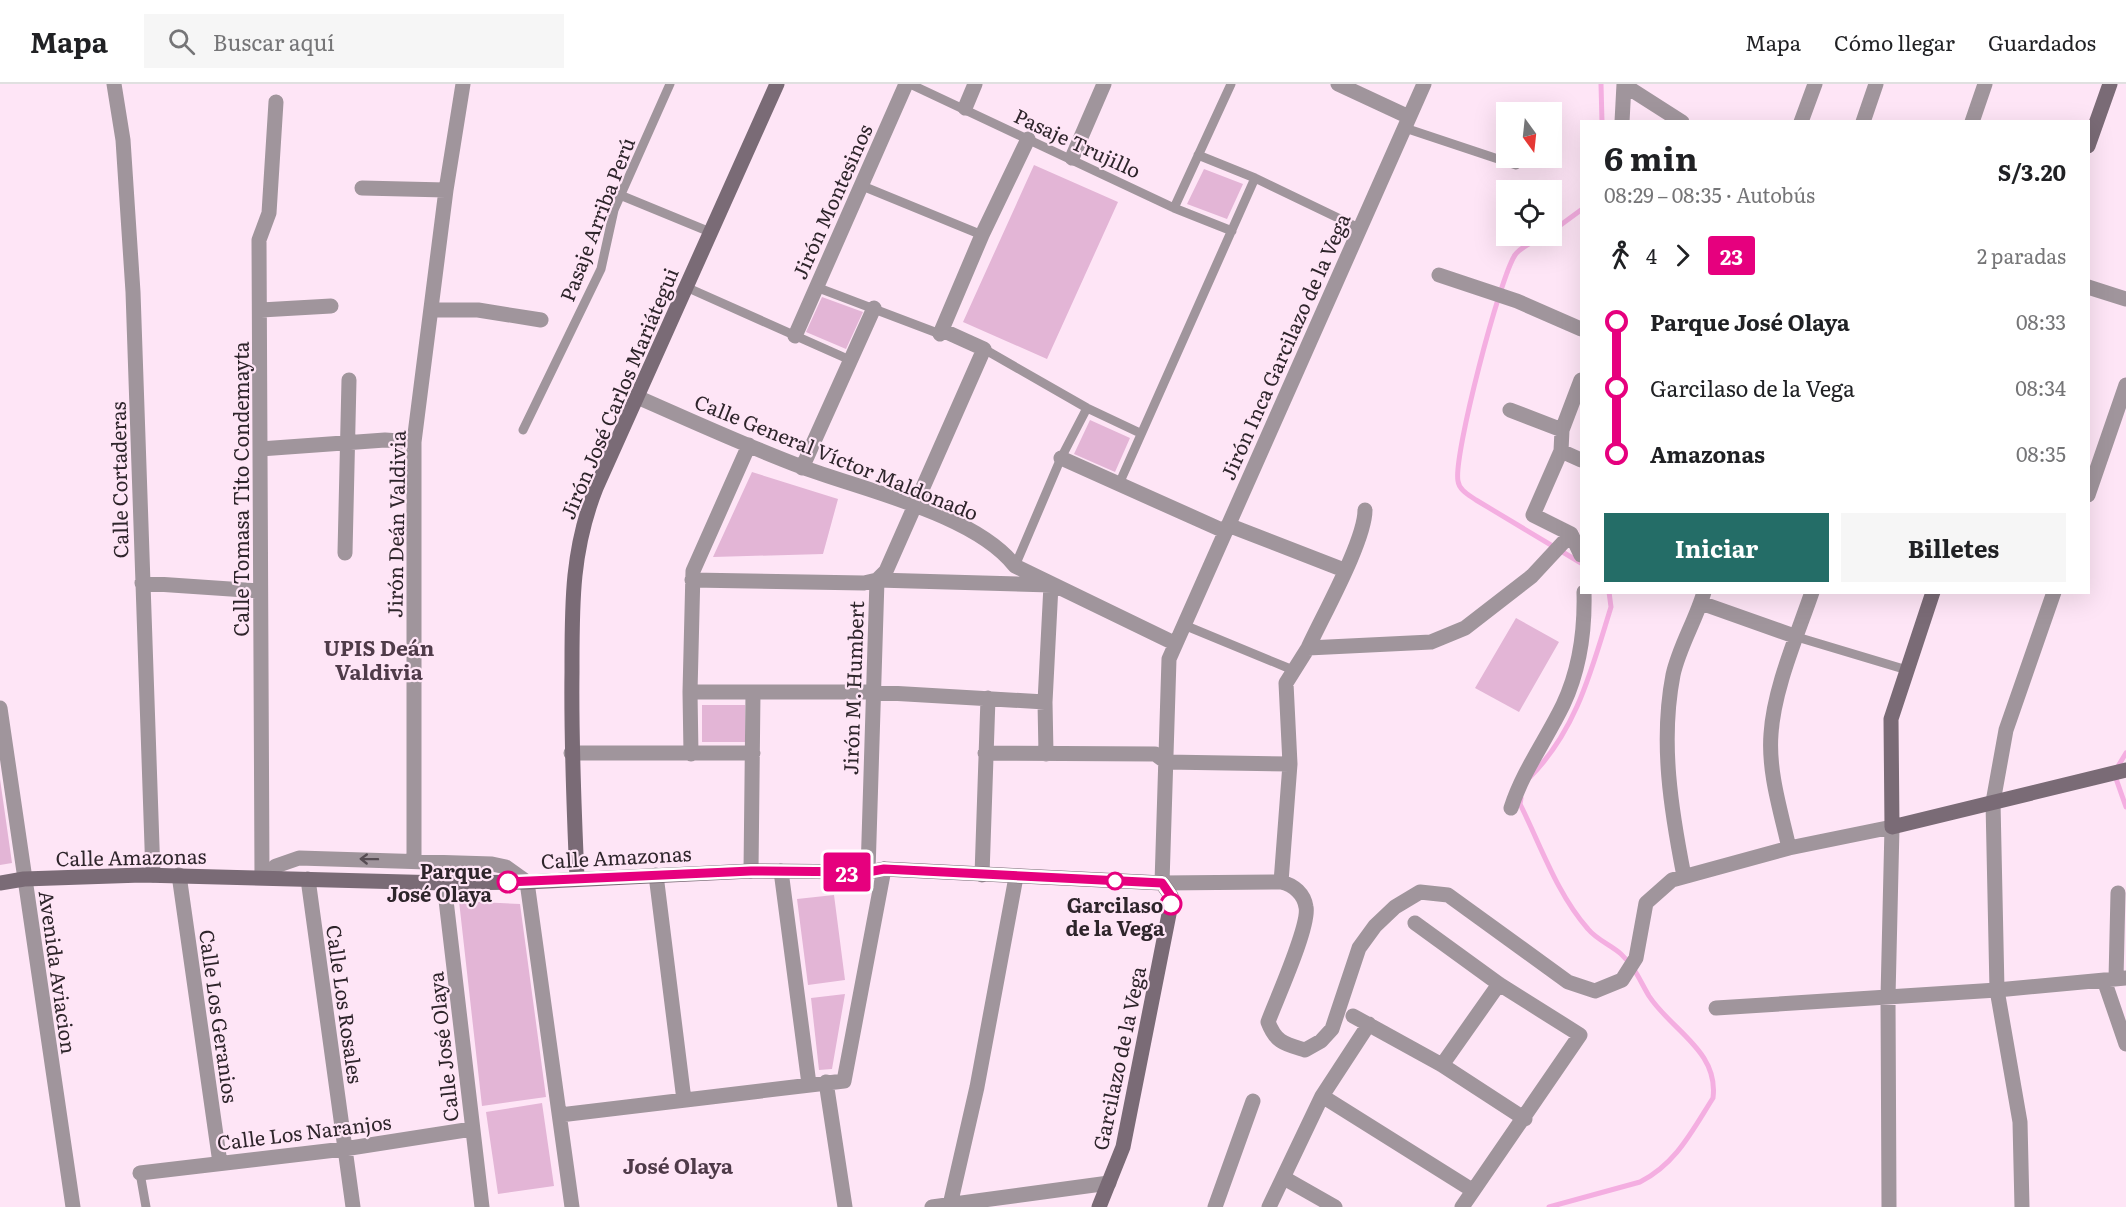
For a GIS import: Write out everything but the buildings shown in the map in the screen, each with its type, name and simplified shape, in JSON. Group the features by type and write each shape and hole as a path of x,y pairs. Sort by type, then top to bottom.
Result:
{"street":[{"name":"Calle Cortaderas","path":"114,84 123,140 133,292 153,875"},
{"name":"Jirón Deán Valdivia","path":"414,860 414,442 446,190 463,84"},
{"name":"Jirón José Carlos Mariátegui","path":"577,878 571,753 573,580 577,552 592,498 777,84"},
{"name":"Jirón Montesinos","path":"795,336 860,185 908,84"},
{"path":"964,108 975,84"},
{"path":"1072,158 1104,84"},
{"path":"1338,84 1407,122"},
{"name":"Jirón Inca Garcilazo de la Vega","path":"1162,883 1169,659 1424,84"},
{"path":"1802,120 1815,84"},
{"path":"1864,120 1876,84"},
{"path":"1973,120 1985,84"},
{"path":"2090,140 2110,84"},
{"path":"1622,120 1624,85 1679,120"},
{"name":"Calle Tomasa Tito Condemayta","path":"262,878 259,240 269,213 276,102"},
{"path":"984,349 941,332 982,235 1028,139"},
{"path":"362,188 446,190"},
{"path":"1445,277 1517,301 1580,329"},
{"path":"2090,288 2126,299"},
{"path":"261,310 331,306"},
{"path":"802,468 874,308"},
{"path":"431,310 478,310 541,321"},
{"name":"Jirón M. Humbert","path":"826,1082 844,1081 876,870 872,692 877,580 886,571 984,349"},
{"path":"345,553 349,380"},
{"path":"1580,383 1562,430 1561,451 1533,514 1571,534 1580,553"},
{"path":"2090,489 2126,385"},
{"name":"Calle General Víctor Maldonado","path":"637,397 802,468 915,505 985,538 1007,556 1015,566 1174,644"},
{"path":"1510,410 1562,430"},
{"path":"260,449 385,440 414,442"},
{"path":"692,754 690,692 693,571 749,445"},
{"path":"1561,451 1580,460"},
{"path":"1061,458 1226,528 1344,570"},
{"path":"1286,884 1290,764 1287,683 1308,648 1344,570 1365,519 1365,510"},
{"path":"1308,648 1431,642 1465,628 1532,576 1571,534"},
{"path":"692,580 864,583 877,580 1052,585 1045,702 1046,754"},
{"path":"142,583 260,591"},
{"path":"1511,807 1519,783 1563,704 1578,664 1584,594"},
{"path":"1790,848 1771,760 1771,733 1785,669 1811,594"},
{"path":"1889,1207 1888,997 1892,827 1891,718 1933,594"},
{"path":"2022,1207 2020,1122 1997,990 1993,802 2006,730 2053,594"},
{"path":"1678,878 1667,737 1674,673 1703,598 1797,637"},
{"path":"690,692 872,692 1045,702"},
{"path":"751,871 753,692"},
{"path":"982,875 988,698"},
{"name":"Avenida Aviacion","path":"0,708 73,1207"},
{"path":"571,753 753,753"},
{"path":"985,753 1155,754 1166,762 1290,764"},
{"path":"1162,883 1286,884 1302,895 1307,909 1301,934 1268,1022 1274,1036 1287,1045 1305,1050 1321,1041 1332,1029 1349,974 1364,940 1395,907 1420,892 1448,895 1568,982 1595,991 1622,980 1636,958 1646,903 1678,878 1790,848 1892,827 2126,770"},
{"path":"262,878 276,866 299,858 492,864 506,867 527,882 572,1207"},
{"name":"Calle Amazonas","path":"0,883 24,879 153,875 444,883 527,882 751,871 876,870 1162,883"},
{"path":"782,871 809,1084"},
{"name":"Calle Los Geranios","path":"179,875 220,1163"},
{"path":"656,875 684,1100"},
{"path":"950,1205 976,1088 1016,877"},
{"name":"Calle Los Rosales","path":"308,879 353,1207"},
{"name":"Calle José Olaya","path":"444,883 482,1207"},
{"name":"Garcilazo de la Vega","path":"1099,1207 1123,1147 1171,904 1171,896 1162,883"},
{"path":"2118,893 2115,979 2126,1044"},
{"path":"1415,923 1498,984 1580,1035 1525,1119 1462,1207"},
{"path":"1716,1008 1997,990 2115,979"},
{"path":"1442,1065 1498,984"},
{"path":"1353,1016 1442,1065 1525,1119"},
{"path":"1269,1207 1322,1096 1368,1024"},
{"path":"560,1115 826,1082 845,1207"},
{"path":"1322,1096 1472,1190"},
{"path":"1215,1207 1253,1101"},
{"name":"Calle Los Naranjos","path":"140,1173 344,1149 472,1129"},
{"path":"1284,1178 1335,1207"},
{"path":"932,1207 1109,1183"}],"lane":[{"name":"Pasaje Arriba Perú","path":"523,430 601,269 620,195 670,84"},
{"name":"Pasaje Trujillo","path":"908,84 1072,158 1174,208 1232,231"},
{"path":"1174,208 1231,84"},
{"path":"1407,122 1496,157"},
{"path":"1198,155 1255,178 1359,228"},
{"path":"1119,484 1255,178"},
{"path":"860,185 982,235"},
{"path":"620,195 710,232"},
{"path":"816,286 941,332"},
{"path":"686,287 850,360"},
{"path":"984,349 1087,408 1140,433"},
{"path":"1015,566 1061,458 1087,408"},
{"path":"1184,626 1293,670"},
{"path":"1797,637 1906,670"},
{"path":"140,1173 146,1207"}],"shaded area":[{"path":"1034,165 1118,202 1047,359 963,322"},
{"path":"1204,169 1243,184 1227,219 1187,204"},
{"path":"822,297 863,312 846,349 806,332"},
{"path":"1090,420 1130,438 1115,472 1074,454"},
{"path":"752,472 838,499 823,554 713,557"},
{"path":"1516,618 1559,642 1519,712 1475,688"},
{"path":"702,705 745,705 745,742 702,742"},
{"path":"0,779 12,863 0,865"},
{"path":"834,895 845,980 808,985 797,899"},
{"name":"Parque José Olaya","path":"459,901 520,904 546,1097 482,1106"},
{"path":"845,994 832,1069 819,1070 811,998"},
{"path":"542,1103 554,1186 498,1194 486,1112"}],"waterway":[{"path":"1601,84 1602,120"},
{"path":"1562,224 1580,211"},
{"path":"1526,246 1515,255 1508,270 1489,330 1463,438 1458,465 1458,481 1462,490 1467,494 1580,562"},
{"path":"1530,777 1560,739 1581,697 1611,607 1609,594"},
{"path":"2126,753 2114,773 2126,807"},
{"path":"1521,798 1520,804 1567,901 1592,933 1626,959 1658,1008 1701,1054 1709,1067 1713,1082 1713,1098 1690,1134 1664,1166 1653,1175 1640,1182 1549,1207"}],"bus line":[{"name":"23","path":"508,882 751,871 868,872 884,869 1162,883 1171,896 1171,904"}],"place":[{"name":"Garcilaso de la Vega","path":"1115,881"},
{"name":"Parque José Olaya","path":"508,882"}],"district":[{"name":"UPIS Deán Valdivia","path":"379,658"},
{"name":"José Olaya","path":"678,1164"}]}
